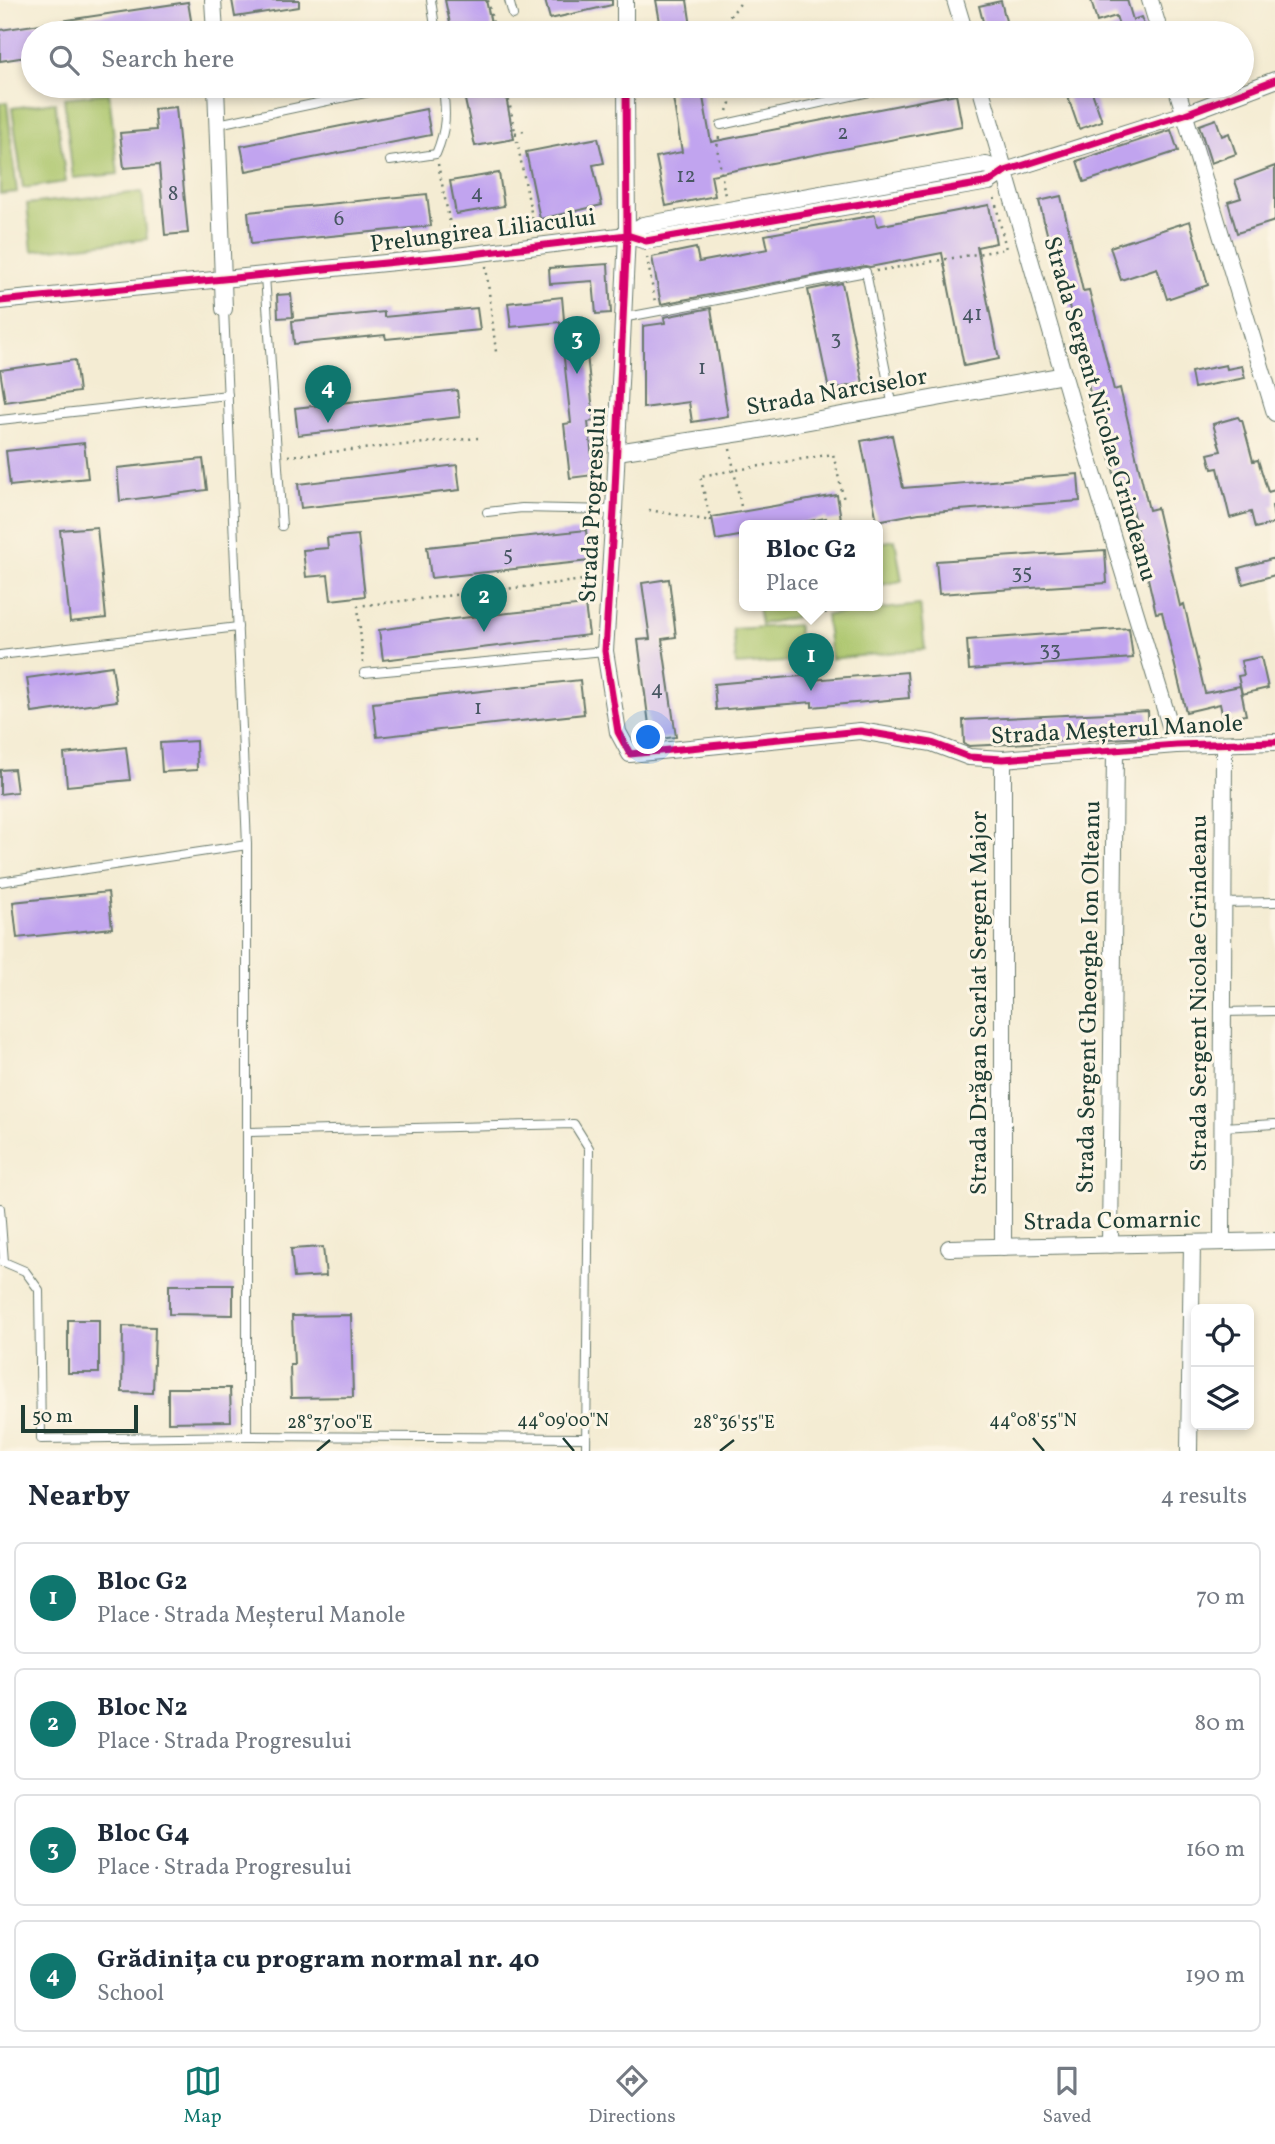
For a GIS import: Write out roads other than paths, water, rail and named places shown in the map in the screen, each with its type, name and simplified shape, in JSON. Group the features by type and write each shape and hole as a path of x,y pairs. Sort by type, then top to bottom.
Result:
{"street":[{"path":"214,0 215,21"},
{"path":"625,0 625,21"},
{"path":"955,0 961,21"},
{"path":"1150,0 1156,21"},
{"path":"1254,88 1275,80"},
{"path":"217,98 224,309"},
{"name":"Strada Progresului","path":"626,98 627,235 605,650 618,732 630,754"},
{"name":"Strada Sergent Nicolae Grindeanu","path":"984,98 1176,745"},
{"path":"1180,98 1275,413"},
{"path":"1005,171 1227,98"},
{"name":"Prelungirea Liliacului","path":"627,235 643,225 986,165 1005,171"},
{"name":"Prelungirea Liliacului","path":"0,301 456,256 627,235 646,241 989,182 1005,171"},
{"name":"Strada Narciselor","path":"617,452 893,407 1064,375"},
{"name":"Strada Meșterul Manole","path":"630,754 860,731 932,743 969,757 1003,759 1176,745 1275,742"},
{"name":"Strada Sergent Nicolae Grindeanu","path":"1222,1242 1224,745"},
{"name":"Strada Sergent Gheorghe Ion Olteanu","path":"1110,1245 1115,751"},
{"name":"Strada Drăgan Scarlat Sergent Major","path":"1003,759 1003,1247"},
{"name":"Strada Comarnic","path":"949,1248 1275,1241"},
{"path":"1189,1451 1192,1243"}],"lane":[{"path":"431,0 434,21"},
{"path":"509,0 513,15"},
{"path":"218,124 341,98"},
{"path":"390,161 436,154 446,120 444,98"},
{"path":"721,125 842,98"},
{"path":"622,318 866,272 893,407"},
{"path":"265,276 282,526"},
{"path":"224,309 247,845 247,1436"},
{"path":"0,420 228,395"},
{"path":"487,512 522,508 614,510"},
{"path":"0,655 238,627"},
{"path":"363,673 605,650"},
{"path":"0,881 247,845"},
{"path":"1222,903 1275,902"},
{"path":"1223,1012 1275,1011"},
{"path":"249,1132 574,1124 589,1148 586,1451"},
{"path":"1223,1126 1275,1124"},
{"path":"0,1208 2,1262 25,1271 38,1290 41,1439 247,1436 585,1438"}],"place":[{"name":"Bloc G4","path":"577,374"},
{"name":"Grădinița cu program normal nr. 40","path":"328,423"},
{"name":"Bloc N2","path":"484,632"},
{"name":"Bloc G2","path":"811,691"}]}
